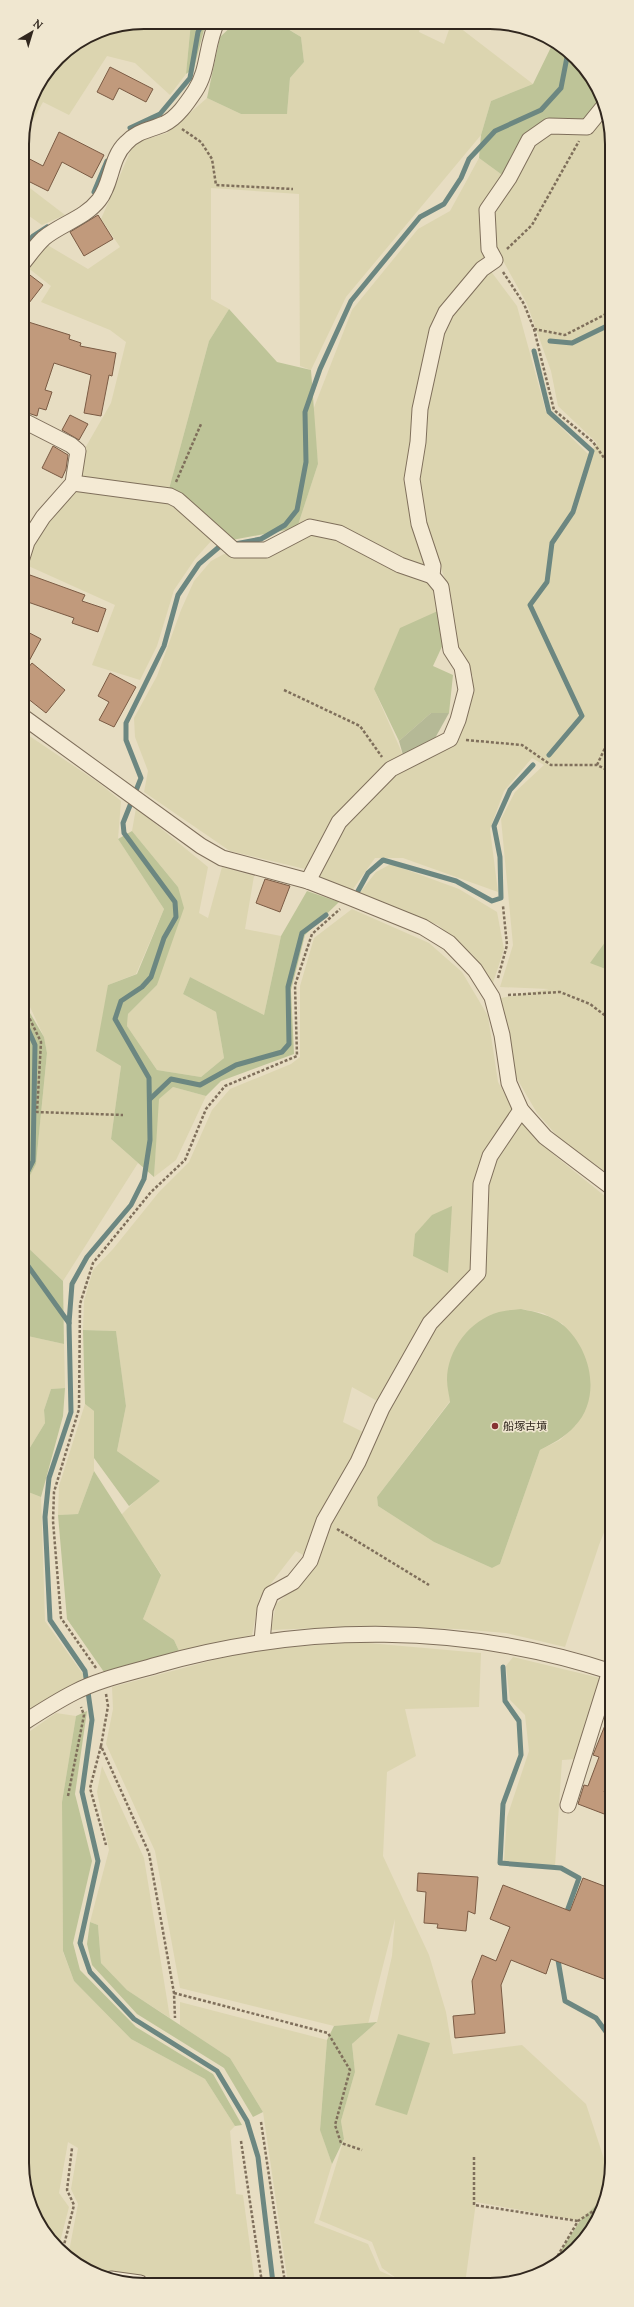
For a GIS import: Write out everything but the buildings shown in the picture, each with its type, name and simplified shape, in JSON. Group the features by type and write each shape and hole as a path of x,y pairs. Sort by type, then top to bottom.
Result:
{"street":[{"path":"29,256 44,238 90,209 100,199 118,152 126,142 141,131 164,124 177,115 196,90 206,66 214,29"},
{"path":"432,576 433,566 419,524 412,479 418,442 420,409 437,331 446,312 482,269 495,260 489,250 487,210 509,178 529,140 549,126 587,127 600,111"},
{"path":"29,424 71,445 78,451 73,482 43,517 29,539"},
{"path":"73,482 170,496 178,500 234,550 266,550 310,527 339,533 400,565 432,576 441,587 451,650 462,667 466,690 458,720 450,739 391,769 339,822 308,881"},
{"path":"29,721 201,846 222,858 308,881 423,926 449,942 474,970 492,997 502,1035 509,1083 521,1110 545,1137 605,1182"},
{"path":"262,1641 265,1609 271,1594 293,1582 310,1561 324,1521 358,1462 382,1408 430,1323 478,1272 481,1184 490,1156 521,1110"},
{"path":"29,1720 76,1691 105,1680 218,1649 262,1641 309,1636 356,1634 424,1636 491,1642 550,1654 605,1669"},
{"path":"568,1805 605,1690"}],"path":[{"path":"164,124 185,130 200,142 212,159 216,185 293,189"},
{"path":"587,127 532,225 495,260 524,304 534,329 554,410 593,442 605,459"},
{"path":"534,329 565,335 605,315"},
{"path":"170,496 201,424"},
{"path":"284,690 360,726 391,769"},
{"path":"450,739 522,745 551,765 597,765 605,769"},
{"path":"597,765 605,748"},
{"path":"106,1845 90,1788 101,1746 108,1706 105,1680 61,1618 53,1521 54,1492 79,1409 80,1304 93,1263 151,1192 185,1160 206,1109 225,1086 297,1056 295,985 302,963 312,934 337,914 349,897"},
{"path":"503,906 507,945 492,997 560,992 590,1004 605,1015"},
{"path":"29,1017 41,1042 37,1112 123,1115"},
{"path":"324,1521 429,1585"},
{"path":"68,1796 84,1715 76,1691"},
{"path":"101,1746 149,1853 174,1993 175,2018"},
{"path":"174,1993 328,2033 350,2070 335,2125 340,2143 362,2150"},
{"path":"261,2122 284,2278"},
{"path":"241,2141 261,2278"},
{"path":"64,2245 74,2205 67,2190 72,2148"},
{"path":"474,2157 474,2205 578,2222"},
{"path":"558,2255 578,2222 594,2211"}],"shaded area":[{"path":"190,29 186,74 170,95 135,63 107,56 69,115 43,102 31,124 41,93 53,74 68,58 87,44 107,35 129,30"},
{"path":"288,29 420,29 419,32 444,44 449,29 462,29 533,84 491,101 481,135 346,297 311,370 300,366 299,194 211,188 211,299 229,309 209,341 169,489 79,477 84,450 111,403 126,342 110,330 41,302 51,286 29,269 29,264 44,243 88,269 120,247 101,219 134,143 167,133 207,98 241,114 287,113 290,78 304,62 301,37"},
{"path":"601,115 605,144 605,1172 558,1137 537,1113 516,1077 501,998 549,989 500,987 513,945 501,819 515,792 544,765 532,758 504,791 490,829 498,892 403,858 375,858 351,892 315,874 342,826 393,773 454,742 473,676 455,650 445,579 423,521 416,478 427,393 445,324 490,270 517,306 546,412 589,455 597,443 558,406 551,371 527,304 496,248 492,214 532,143 547,133"},
{"path":"479,158 505,177 483,210 484,258 439,314 408,475 428,565 405,562 325,522 297,528 318,464 313,410 352,310 418,229 450,211"},
{"path":"29,187 65,215 42,225 29,216"},
{"path":"75,489 174,502 212,540 195,559 174,590 157,646 140,680 92,665 115,605 29,566 29,555 49,518"},
{"path":"309,532 338,537 436,585 440,610 374,689 403,755 330,821 305,869 230,851 144,792 148,771 135,737 134,718 157,676 181,610 194,581 211,561 224,554 265,554"},
{"path":"29,736 99,783 121,801 118,839 164,909 136,974 108,985 121,1066 111,1139 138,1163 63,1281 29,1249 29,1177 36,1164 47,1053 44,1037 29,1005"},
{"path":"136,808 208,867 199,913 208,918 222,867 254,876 245,929 281,936 264,1015 190,977 183,994 216,1012 224,1058 201,1077 157,1070 127,1026 128,1014 157,985 178,887 132,831"},
{"path":"391,864 459,889 497,912 504,949 493,983 473,955 438,925 359,894 376,872"},
{"path":"352,909 429,943 462,972 488,1016 498,1082 514,1111 480,1162 473,1273 379,1402 352,1387 343,1422 363,1432 349,1471 319,1522 303,1555 296,1551 259,1599 252,1635 179,1651 174,1640 143,1619 161,1574 121,1515 145,1491 160,1481 117,1451 126,1406 116,1331 83,1330 84,1301 93,1270 113,1249 159,1192 189,1162 212,1110 230,1089 291,1064 300,1057 300,986 314,938"},
{"path":"173,1087 206,1096 176,1160 154,1177 158,1099"},
{"path":"520,1119 554,1155 605,1196 605,1530 565,1647 506,1633 458,1629 363,1626 271,1630 276,1604 308,1576 329,1520 379,1425 426,1343 447,1312 483,1277 488,1172","holes":["521,1309 543,1313 563,1324 587,1405 576,1425 560,1440 540,1450 500,1564 492,1568 434,1542 378,1506 377,1497 450,1401 447,1379"]},
{"path":"29,1336 64,1344 65,1388 51,1389 44,1410 45,1423 29,1449"},
{"path":"85,1404 94,1411 94,1471 78,1514 58,1515 59,1486"},
{"path":"29,1492 41,1497 45,1621 85,1677 29,1712"},
{"path":"357,1642 481,1653 479,1707 405,1709 416,1756 387,1772 383,1856 429,1955 446,2012 453,2054 522,2045 586,2104 605,2162 605,2170 603,2185 597,2204 580,2221 476,2202 466,2278 396,2278 382,2268 372,2242 319,2220 344,2139 341,2121 355,2072 352,2044 377,2022 392,1956 395,1919 368,2024 334,2026 180,1988 155,1851 106,1744 113,1709 112,1687 251,1650"},
{"path":"513,1657 600,1678 576,1759 562,1760 555,1866 504,1861 507,1817 529,1751 525,1715 510,1700 506,1666"},
{"path":"56,1713 76,1716 62,1802 63,1952 74,1981 131,2039 205,2079 235,2126 230,2131 236,2194 243,2195 254,2278 161,2278 106,2272 87,2263 74,2254 69,2250 78,2204 71,2189 78,2148 68,2142 59,2193 69,2207 60,2241 48,2227 38,2207 33,2193 29,2163 29,1732"},
{"path":"102,1766 144,1858 170,2018 127,1990 101,1963 98,1925 90,1922 109,1850 97,1792"},
{"path":"180,2002 327,2040 320,2129 332,2164 314,2223 368,2244 380,2271 396,2278 287,2278 263,2112 230,2058 180,2025"}],"green space":[{"path":"190,29 204,29 194,68 186,74"},
{"path":"229,29 288,29 301,37 304,62 290,78 287,114 241,114 207,98 220,37"},
{"path":"551,47 571,63 586,80 598,106 588,121 547,121 505,177 479,158 481,135 491,101 533,84"},
{"path":"229,309 277,362 311,370 318,464 297,528 232,540 169,489 209,341"},
{"path":"440,610 445,640 433,666 453,675 449,713 431,713 399,741 374,689 400,628"},
{"path":"431,713 449,713 434,740 403,755 399,741"},
{"path":"132,831 178,887 184,908 157,985 128,1014 127,1026 157,1070 201,1077 224,1058 216,1012 183,994 190,977 264,1015 281,936 307,891 339,902 305,935 291,990 294,1054 221,1081 206,1096 173,1087 159,1099 154,1177 111,1139 121,1066 96,1051 108,985 137,974 164,909 118,839"},
{"path":"605,942 605,969 590,963"},
{"path":"29,1011 44,1037 47,1053 36,1164 29,1177"},
{"path":"452,1206 448,1273 413,1256 415,1234 432,1215"},
{"path":"29,1249 63,1281 64,1344 29,1336"},
{"path":"521,1309 548,1316 563,1325 573,1335 586,1360 590,1374 590,1388 588,1401 583,1414 575,1426 563,1437 540,1450 500,1564 492,1568 434,1542 378,1506 377,1497 450,1402 447,1383 448,1369 451,1358 462,1338 470,1329 488,1316 502,1311"},
{"path":"83,1330 116,1331 126,1406 117,1451 160,1481 129,1506 94,1458 94,1411 85,1404"},
{"path":"65,1388 63,1416 41,1497 29,1492 29,1449 45,1423 44,1410 51,1389"},
{"path":"94,1471 161,1575 143,1619 174,1640 179,1651 104,1672 67,1619 58,1515 78,1514"},
{"path":"87,1711 75,1794 92,1861 73,1943 80,1970 136,2027 213,2074 242,2125 235,2126 205,2079 131,2039 74,1981 63,1951 62,1802 76,1716"},
{"path":"90,1922 98,1925 101,1963 127,1990 230,2058 263,2112 253,2117 224,2068 137,2014 92,1965 87,1944"},
{"path":"377,2022 352,2044 355,2072 341,2121 344,2139 332,2164 320,2130 327,2040 334,2026"},
{"path":"398,2034 430,2043 407,2115 375,2105"},
{"path":"597,2204 586,2227 576,2239 557,2256 580,2221"}],"waterway":[{"path":"130,128 160,114 190,78 200,29"},
{"path":"235,544 261,539 285,525 297,510 306,462 305,412 320,369 351,301 420,217 444,204 461,178 469,159 495,131 541,110 561,88 567,59"},
{"path":"94,192 107,161"},
{"path":"29,241 33,236 47,227"},
{"path":"550,341 572,343 605,327"},
{"path":"534,351 549,412 592,451 573,512 552,543 547,582 530,605 582,716 549,755"},
{"path":"225,546 219,547 199,564 178,595 164,646 126,723 126,740 141,778 123,823 124,833 175,902 176,917 164,938 151,977 142,987 121,1001 115,1019 149,1078 150,1140 144,1179 131,1205 87,1257 72,1284 69,1323 71,1412 49,1478 45,1517 50,1620 85,1671 92,1720 82,1792 98,1861 80,1943 90,1972 134,2019 217,2071 247,2121 258,2157 272,2278"},
{"path":"358,891 368,873 383,860 456,881 492,901 501,898 500,857 494,826 510,790 533,765"},
{"path":"150,1099 171,1079 200,1085 236,1065 282,1052 289,1044 288,987 302,933 326,915"},
{"path":"29,1032 35,1045 33,1161 29,1169"},
{"path":"29,1267 69,1323"},
{"path":"503,1667 505,1701 519,1721 521,1755 503,1804 500,1863 561,1868 579,1878 566,1914"},
{"path":"558,1960 565,2001 596,2018 605,2030"}],"place":[{"name":"船塚古墳","path":"495,1426"}]}
